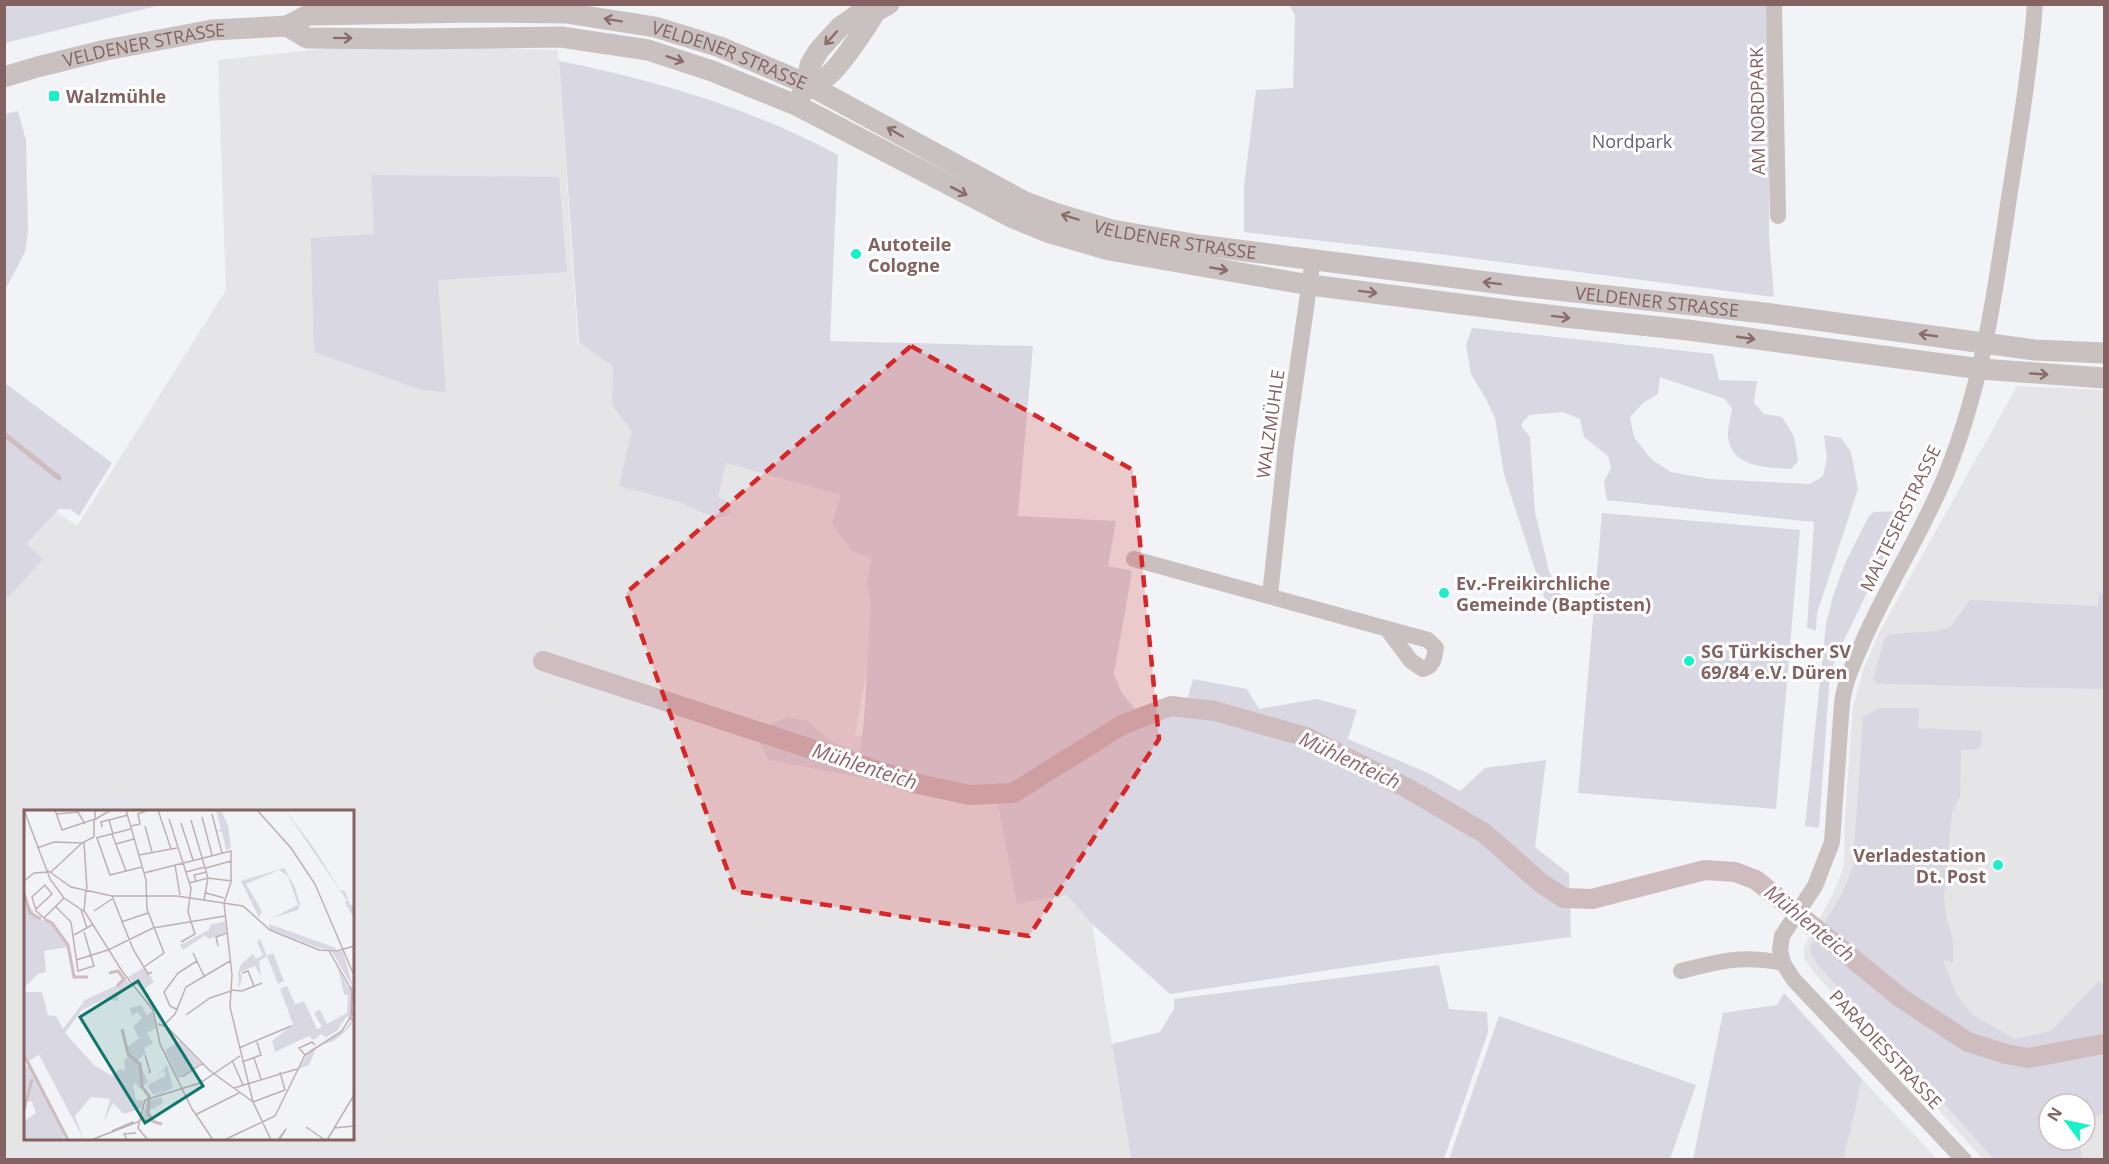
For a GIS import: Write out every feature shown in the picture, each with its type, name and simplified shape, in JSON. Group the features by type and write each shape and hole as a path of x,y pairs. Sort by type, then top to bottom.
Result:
{"street":[{"name":"AM NORDPARK","path":"1774,4 1778,216"},
{"name":"MALTESERSTRASSE","path":"1783,963 1780,950 1786,926 1808,896 1823,868 1832,842 1844,690 1870,625 1947,473 1981,369 2007,217 2035,4"},
{"path":"796,105 807,84 827,76 838,65 868,26 879,7"},
{"name":"VELDENER STRASSE","path":"4,77 37,66 171,37 212,30 287,26 308,15 566,13 655,27 720,47 807,84 1023,201 1112,230 1198,245 1313,260 1764,313 2035,350 2104,353"},
{"name":"VELDENER STRASSE","path":"287,26 307,38 561,37 648,50 712,71 796,105 1013,218 1050,233 1109,250 1310,285 1688,330 1981,369 2104,378"},
{"name":"WALZMÜHLE","path":"1270,595 1286,447 1313,260"},
{"path":"1134,559 1387,629"},
{"path":"1681,971 1726,959 1758,958 1783,963"},
{"name":"PARADIESSTRASSE","path":"1783,963 1794,980 1964,1160"}],"highlighted area":[{"path":"911,346 1133,470 1159,739 1029,936 735,891 626,593"}],"shaded area":[{"path":"361,45 558,50 578,344 895,506 855,736 1060,732 1131,1159 5,1159 4,475 77,526 226,290 218,60"},
{"path":"2017,386 2104,390 2104,1159 1983,1159 1812,970 1804,958 1804,947 1833,894 1844,866 1845,815 1853,707 1864,667 1881,629"},
{"path":"1862,1079 1937,1159 1844,1160"}],"green space":[{"path":"5,4 161,4 161,5 5,43"},
{"name":"Nordpark","path":"1289,5 1770,5 1769,236 1774,297 1447,255 1244,232 1244,186 1256,90 1293,88 1295,15"},
{"path":"559,61 632,77 737,109 838,155 830,341 1033,346 1018,516 1116,521 1108,566 1132,571 1114,674 1122,693 1135,709 1168,698 1187,700 1193,679 1247,689 1259,709 1317,699 1357,710 1348,739 1428,773 1460,791 1485,768 1546,760 1535,847 1569,874 1571,937 1403,959 1170,994 1092,924 1067,895 1017,904 994,783 970,788 946,799 880,781 769,760 759,739 770,725 787,717 806,721 832,742 860,753 871,602 867,584 871,559 851,550 832,524 841,495 726,463 718,497 731,503 730,514 717,519 679,502 619,486 632,431 612,405 613,366 579,343"},
{"path":"18,111 26,140 28,231 25,252 5,290 5,114"},
{"path":"371,175 559,177 567,272 438,280 446,392 422,390 314,352 311,238 374,234"},
{"path":"1472,328 1713,354 1719,380 1757,381 1754,403 1764,414 1782,417 1794,436 1798,461 1791,469 1750,463 1734,453 1730,445 1728,430 1732,409 1725,399 1660,377 1658,394 1643,403 1630,417 1634,437 1651,459 1671,472 1710,479 1810,484 1823,476 1827,458 1824,435 1841,438 1851,452 1858,489 1817,613 1816,631 1807,628 1814,522 1607,500 1604,482 1611,468 1608,456 1584,437 1580,419 1563,412 1530,415 1521,426 1530,437 1535,512 1549,571 1563,600 1556,603 1545,600 1504,474 1495,418 1471,374 1466,345"},
{"path":"5,383 112,463 79,516 70,509 59,509 26,544 43,559 5,601"},
{"path":"1902,511 1905,514 1830,673 1819,828 1805,826 1826,624 1833,596 1845,563 1869,516 1874,512"},
{"name":"SG Türkischer SV 69/84 e.V. Düren","path":"1602,513 1800,530 1776,809 1578,793"},
{"path":"2099,593 2104,594 2104,689 1885,684 1877,683 1873,679 1885,638 1891,634 1938,631 1951,626 1970,600 2098,606"},
{"path":"1879,708 1919,708 1918,728 1982,731 1982,745 1978,749 1961,750 1960,797 1952,812 1944,897 1946,917 1953,940 1953,962 1943,960 1956,994 1974,1016 2015,1039 2051,1031 2099,981 2104,985 2104,1113 2097,1116 2097,1092 2037,1092 2037,1152 2081,1152 2082,1159 1994,1159 1818,965 1811,954 1810,947 1842,894 1853,866 1863,717"},
{"path":"1439,965 1449,1009 1487,1012 1488,1032 1444,1159 1131,1159 1112,1044 1160,1032 1174,1009 1174,999"},
{"path":"1784,993 1862,1079 1844,1159 1693,1159 1723,1013 1777,1005"},
{"path":"1499,1016 1696,1085 1670,1159 1449,1159"}],"waterway":[{"name":"Mühlenteich","path":"4,434 59,478"},
{"name":"Mühlenteich","path":"543,661 918,784 970,795 1013,793 1122,725 1171,706 1215,711 1306,737 1407,788 1484,833 1541,883 1564,898 1592,899 1705,870 1735,872 1756,880 1901,998 1968,1042 2006,1054 2028,1058 2104,1044"}],"place":[{"name":"Walzmühle","path":"54,96"},
{"name":"Autoteile Cologne","path":"856,254"},
{"name":"Ev.-Freikirchliche Gemeinde (Baptisten)","path":"1444,593"},
{"name":"SG Türkischer SV 69/84 e.V. Düren","path":"1689,661"},
{"name":"Verladestation Dt. Post","path":"1998,865"}]}
